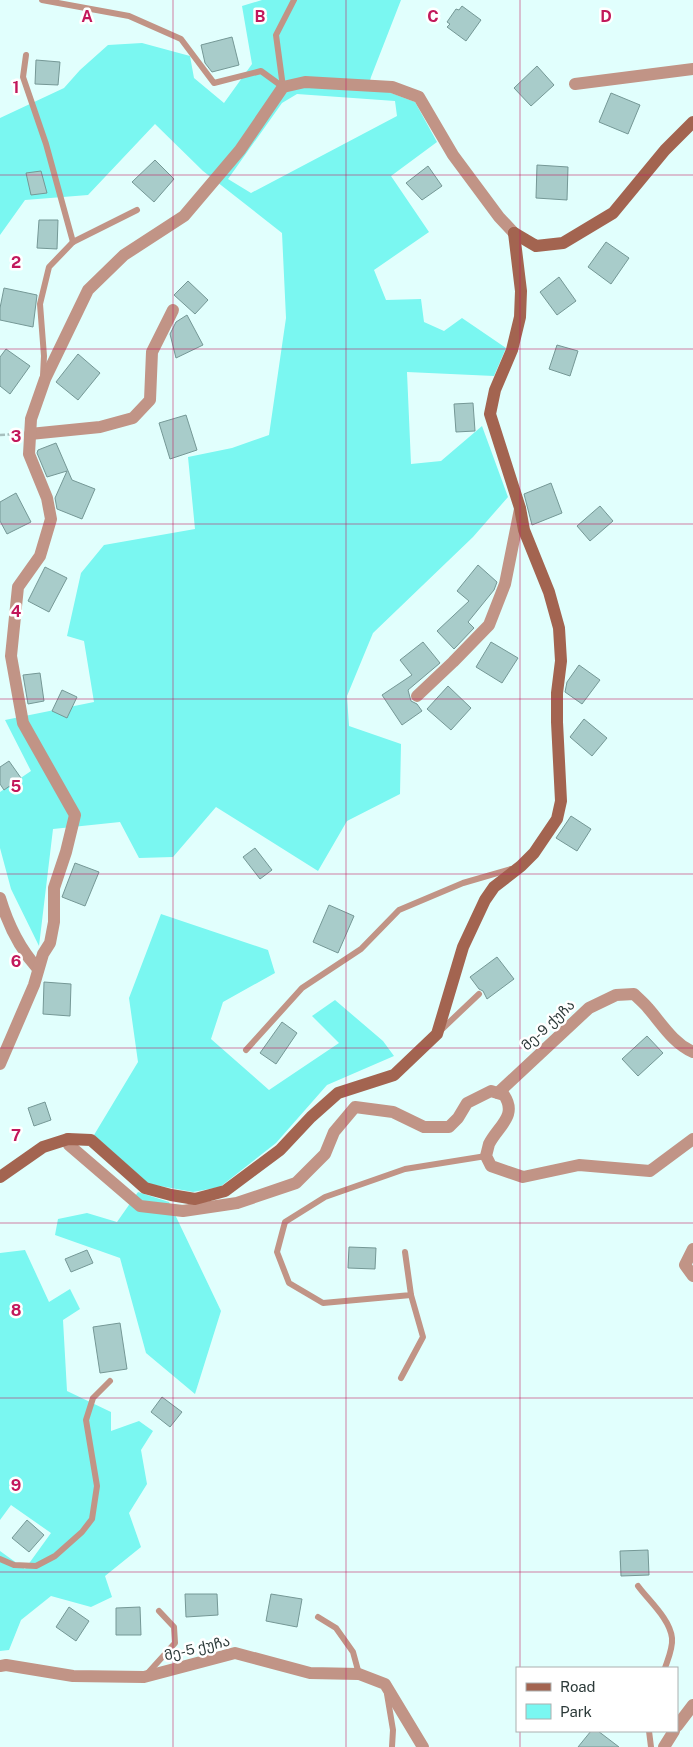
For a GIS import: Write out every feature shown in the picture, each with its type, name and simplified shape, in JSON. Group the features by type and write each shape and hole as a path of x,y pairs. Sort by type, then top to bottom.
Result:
{"street":[{"path":"575,84 693,69"},
{"path":"0,1064 34,985 43,954 50,943 54,922 54,888 66,852 75,815 23,723 11,656 18,587 40,556 51,519 47,498 29,454 31,419 42,385 88,290 124,255 184,216 240,150 283,87 305,82 392,86 419,97 453,155 499,216 514,233 536,246 563,243 613,213 665,150 693,122"},
{"path":"0,1177 43,1147 68,1139 91,1140 145,1188 195,1199 225,1192 280,1150 311,1117 338,1093 394,1075 437,1034 463,947 485,900 494,887 522,866 534,853 557,819 562,801 557,722 557,693 561,661 559,628 549,592 524,530 520,508 490,414 495,390 512,350 520,317 521,291 514,233"},
{"path":"30,434 100,427 133,418 150,400 152,352 173,310"},
{"path":"417,696 490,625 505,584 520,508"},
{"path":"0,898 6,919 26,956 38,970"},
{"name":"მე-9 ქუჩა","path":"498,1093 589,1008 616,996 634,994 648,1007 665,1031 686,1049 693,1052"},
{"path":"68,1139 69,1145 140,1206 183,1211 237,1203 296,1182 325,1154 334,1132 356,1107 393,1112 424,1128 449,1127 458,1118 467,1103 491,1091 504,1095 509,1103 508,1116 489,1144 486,1156 491,1166 523,1177 578,1166 650,1171 693,1139"},
{"path":"693,1249 685,1265 693,1276"},
{"name":"მე-5 ქუჩა","path":"0,1666 6,1665 73,1676 144,1677 236,1653 310,1673 360,1674 385,1684"},
{"path":"385,1684 423,1747"},
{"path":"678,1725 693,1705"},
{"path":"664,1747 673,1732"}],"lane":[{"path":"42,0 129,16 181,39 214,83 261,71 283,87"},
{"path":"283,87 276,35 294,0"},
{"path":"26,54 23,77 46,144 73,242"},
{"path":"42,385 44,356 40,304 49,267 73,242 137,210"},
{"path":"246,1050 302,988 361,949 399,910 463,882 522,866"},
{"path":"437,1034 479,994"},
{"path":"411,1295 323,1303 290,1283 277,1252 285,1222 324,1196 405,1169 486,1156"},
{"path":"401,1378 423,1337 411,1295 405,1252"},
{"path":"0,1558 14,1565 36,1566 55,1556 82,1532 92,1519 97,1486 86,1420 93,1398 110,1381"},
{"path":"638,1586 670,1629 672,1640 665,1667"},
{"path":"144,1677 175,1643 174,1627 160,1611"},
{"path":"318,1617 336,1628 353,1652 360,1674"},
{"path":"385,1684 393,1730 392,1747"},
{"path":"650,1732 651,1747"}],"path":[{"path":"0,435 30,434"}],"green space":[{"path":"262,0 401,0 367,91 383,90 415,102 437,142 391,176 429,232 374,270 386,300 421,299 424,322 444,331 462,318 506,348 494,376 407,372 411,464 441,461 482,426 508,497 473,537 373,633 347,696 349,726 401,744 400,794 347,821 318,871 216,807 173,857 139,858 120,822 53,829 39,946 11,889 0,848 0,792 31,771 5,720 94,702 84,641 67,636 81,573 104,545 195,529 188,457 232,448 269,435 286,318 282,233 203,171 155,124 88,195 25,200 0,235 0,118 64,88 80,70 108,45 142,43 190,56 194,78 224,103 252,64 242,6","holes":["297,94 395,101 397,116 251,193 228,179 282,103"]},
{"path":"161,914 268,950 275,973 223,1002 211,1039 269,1090 339,1043 312,1016 335,1000 383,1041 394,1056 327,1085 276,1143 220,1187 193,1192 149,1184 94,1135 138,1062 129,998"},
{"path":"138,1192 169,1202 221,1311 195,1394 146,1353 120,1258 55,1235 58,1219 87,1213 117,1222"},
{"path":"25,1250 49,1302 70,1289 80,1309 63,1320 67,1391 111,1412 111,1431 139,1421 153,1431 141,1450 147,1484 129,1513 141,1547 105,1576 112,1597 91,1607 51,1596 21,1620 9,1650 0,1651 0,1551 25,1569 51,1533 11,1505 0,1520 0,1253"}],"building":[{"path":"462,6 481,20 466,41 447,27 450,24 447,22 456,9 459,10"},
{"path":"232,37 239,65 212,72 205,63 201,45"},
{"path":"36,60 60,62 58,85 35,84"},
{"path":"537,66 554,85 531,106 514,88"},
{"path":"611,93 640,105 628,134 599,122"},
{"path":"155,160 174,179 154,202 132,182"},
{"path":"537,165 568,167 567,200 536,198"},
{"path":"428,166 442,186 422,200 406,183"},
{"path":"41,171 47,193 31,195 26,173"},
{"path":"39,220 58,220 57,249 37,248"},
{"path":"606,242 629,258 611,284 588,267"},
{"path":"559,277 576,301 557,315 540,292"},
{"path":"188,281 208,300 195,314 174,295"},
{"path":"4,288 37,295 33,327 0,320"},
{"path":"187,315 203,345 176,358 170,334 176,322"},
{"path":"557,345 578,351 570,376 549,369"},
{"path":"6,349 30,366 10,394 0,386 0,357"},
{"path":"78,354 100,373 78,400 56,382"},
{"path":"473,403 475,431 456,432 454,404"},
{"path":"186,415 197,450 170,459 159,423"},
{"path":"56,443 72,480 95,489 82,519 57,509 55,498 67,471 47,477 37,453 38,450"},
{"path":"551,483 562,513 532,525 524,494"},
{"path":"16,493 31,522 7,534 0,521 0,502"},
{"path":"600,506 613,521 590,541 577,526"},
{"path":"478,565 497,582 494,590 468,622 474,628 454,649 437,631 469,601 457,591"},
{"path":"45,567 67,578 49,612 28,601"},
{"path":"423,642 440,663 408,690 411,701 417,704 422,711 402,725 382,695 412,675 400,660"},
{"path":"491,642 518,658 502,683 476,667"},
{"path":"579,665 600,680 582,704 565,692 567,682"},
{"path":"40,673 44,701 28,704 23,675"},
{"path":"448,686 471,708 451,730 427,709"},
{"path":"62,690 77,697 67,718 52,711"},
{"path":"584,719 607,738 592,756 570,737"},
{"path":"9,761 21,778 4,790 0,784 0,767"},
{"path":"571,816 591,829 577,851 556,838"},
{"path":"255,848 272,870 260,879 243,857"},
{"path":"75,863 99,872 85,906 62,897"},
{"path":"329,905 354,916 338,953 313,942"},
{"path":"497,957 514,979 487,999 483,991 479,989 470,977"},
{"path":"44,982 71,984 70,1016 43,1014"},
{"path":"282,1022 297,1033 276,1064 260,1053"},
{"path":"647,1036 663,1053 638,1076 622,1059"},
{"path":"45,1102 51,1120 34,1126 28,1108"},
{"path":"349,1247 376,1248 375,1269 348,1268"},
{"path":"87,1250 93,1263 71,1272 65,1259"},
{"path":"120,1323 127,1369 100,1373 93,1327"},
{"path":"162,1397 182,1412 170,1427 151,1412"},
{"path":"27,1520 44,1535 29,1552 12,1538"},
{"path":"648,1550 649,1575 621,1576 620,1551"},
{"path":"185,1594 217,1594 218,1615 186,1617"},
{"path":"271,1594 302,1599 297,1627 266,1621"},
{"path":"69,1607 89,1621 76,1641 56,1627"},
{"path":"140,1607 141,1635 116,1635 116,1608"},
{"path":"590,1732 599,1732 619,1747 578,1747"}]}
